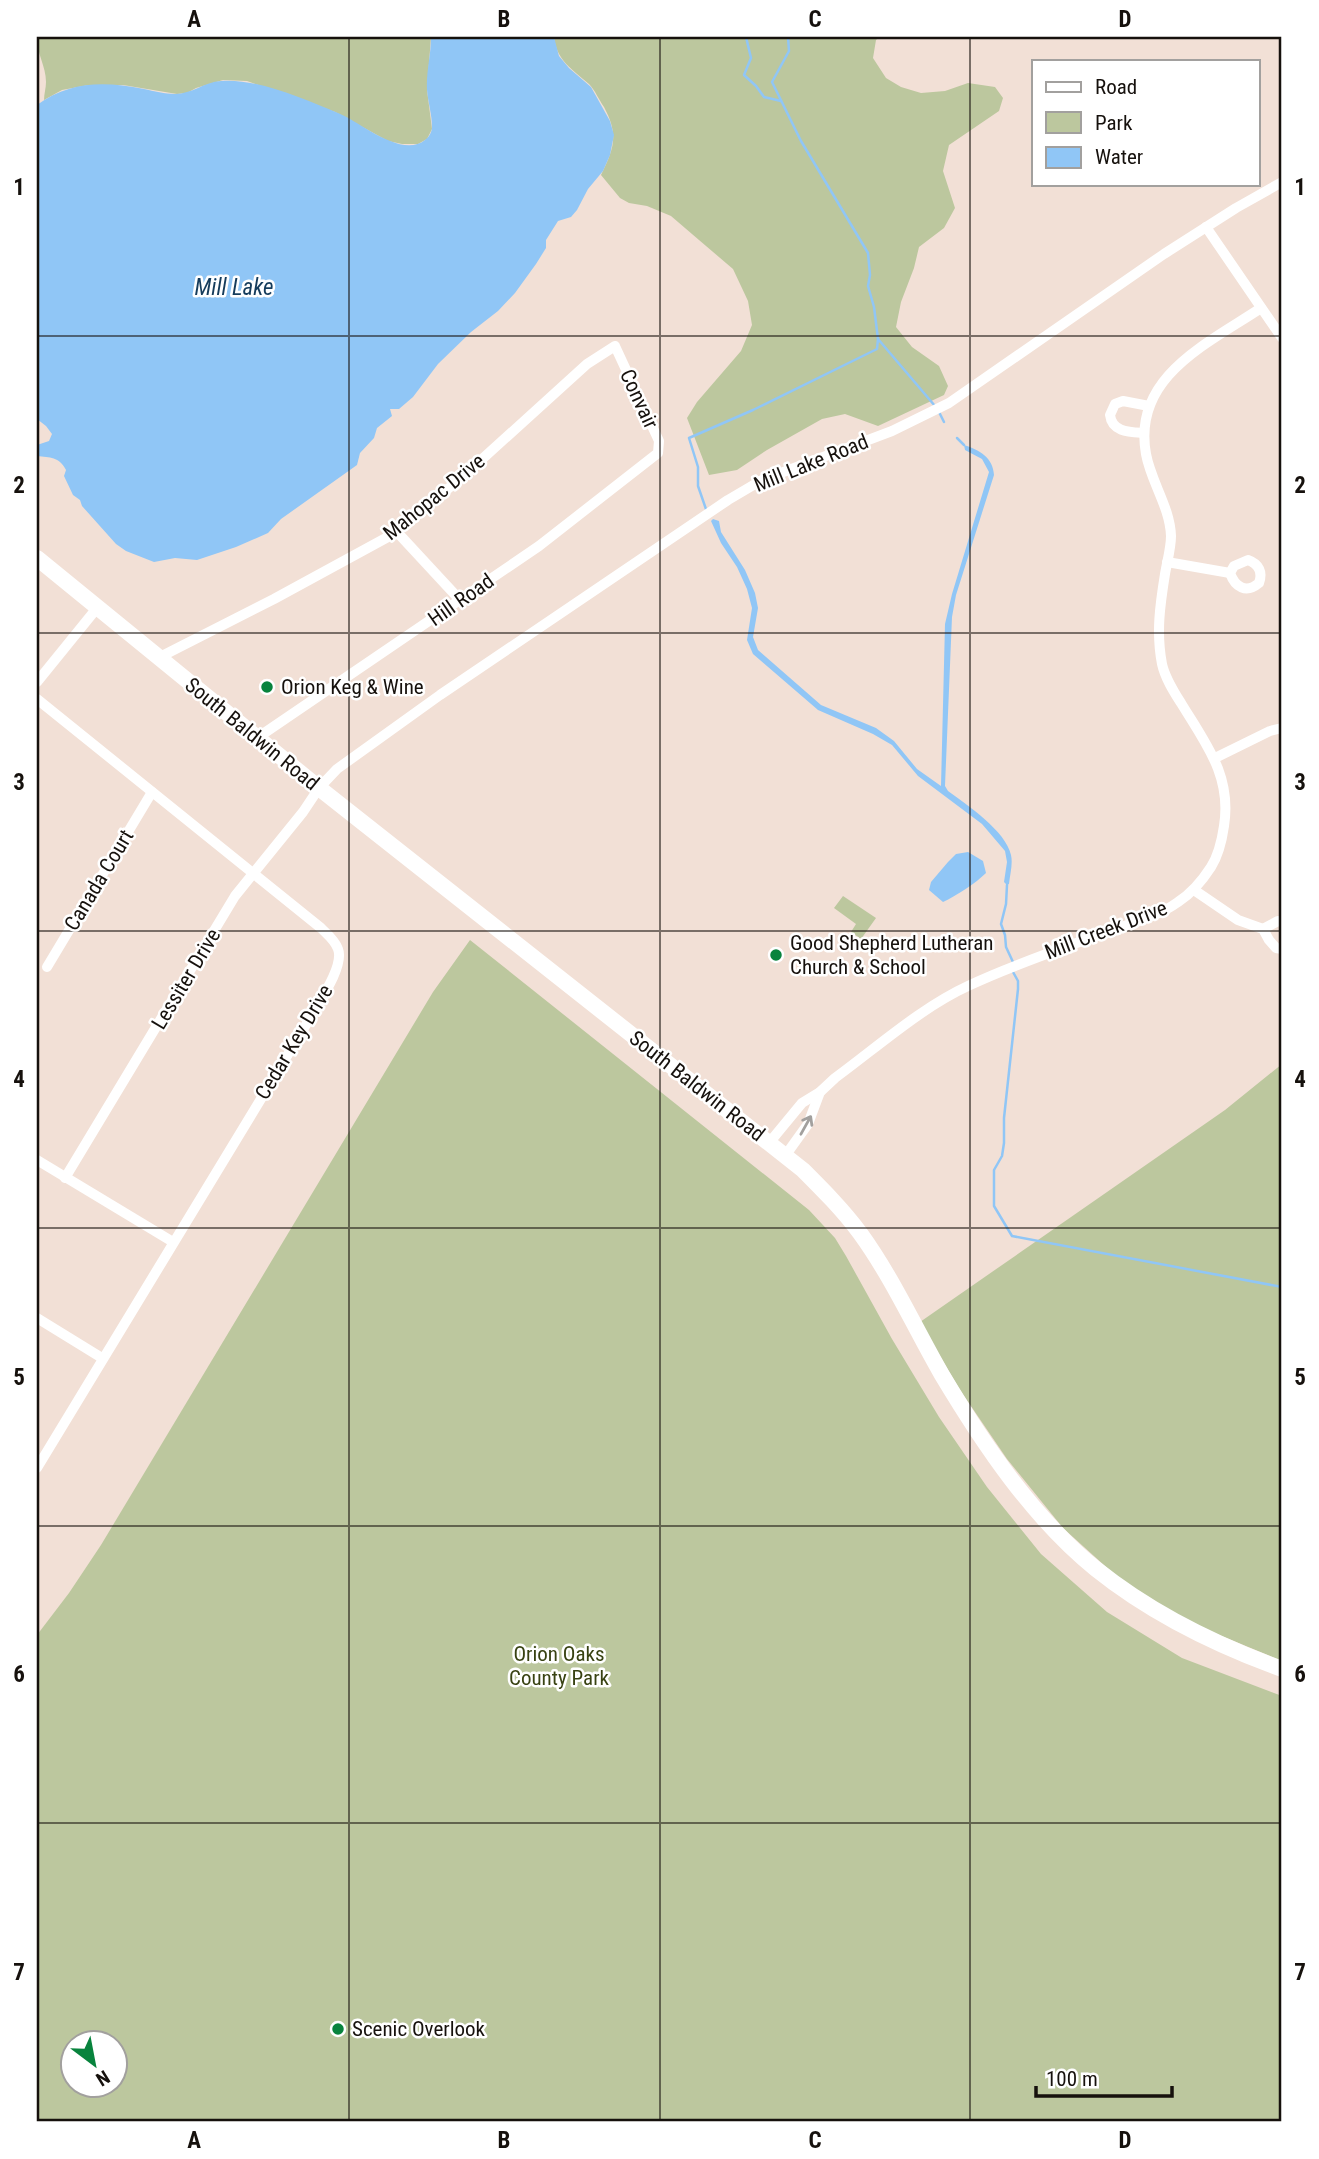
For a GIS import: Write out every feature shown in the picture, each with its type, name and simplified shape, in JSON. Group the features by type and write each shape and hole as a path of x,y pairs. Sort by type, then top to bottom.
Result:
{"main road":[{"name":"South Baldwin Road","path":"37,558 319,788 786,1156 846,1214 881,1265 972,1423 1037,1511 1065,1540 1095,1569 1155,1611 1215,1642 1282,1669"}],"street":[{"name":"Mill Lake Road","path":"319,788 337,769 399,724 728,500 762,480 892,431 949,403 1164,254 1282,182"},
{"path":"1206,227 1282,338"},
{"name":"Mill Creek Drive","path":"769,1143 802,1103 926,1011 967,986 1024,962 1162,912 1194,890 1213,864 1223,838 1225,787 1215,758 1176,696 1163,669 1158,640 1158,618 1170,531 1164,502 1146,456 1144,433 1149,406 1155,391 1167,375 1184,359 1261,308"},
{"name":"Convair","path":"615,346 659,442 658,453"},
{"name":"Mahopac Drive","path":"158,658 397,532 587,364 615,346"},
{"path":"1144,433 1118,429 1112,424 1110,415 1113,407 1123,401 1149,406"},
{"name":"Hill Road","path":"257,738 539,546 658,453"},
{"path":"397,532 460,600"},
{"path":"1167,562 1230,573"},
{"path":"37,682 97,608"},
{"name":"Cedar Key Drive","path":"37,699 332,938 339,949 341,961 307,1023 37,1468"},
{"path":"1215,758 1270,731 1282,728"},
{"name":"Lessiter Drive","path":"65,1178 235,896 303,812 319,788"},
{"name":"Canada Court","path":"47,967 152,792"},
{"path":"1194,890 1238,920 1264,929 1276,948 1282,949"},
{"path":"1264,929 1282,922"},
{"name":"Mill Creek Drive","path":"786,1156 808,1124 820,1092"},
{"path":"37,1160 173,1242"},
{"path":"37,1318 102,1358"}],"green space":[{"path":"37,37 431,37 427,90 432,129 427,139 418,144 388,141 335,112 247,81 223,80 177,94 123,85 89,85 62,90 44,100 46,76"},
{"path":"554,37 879,37 873,58 886,78 901,87 921,93 945,91 968,83 995,87 1003,98 999,111 949,145 943,171 955,208 944,228 919,247 901,302 896,327 912,347 939,366 948,386 944,395 878,426 845,414 822,419 737,470 709,475 687,418 697,402 741,351 752,325 748,301 733,269 671,216 620,198 601,175 612,149 613,134 609,117 591,86 562,58"},
{"path":"843,896 876,918 861,939 851,932 856,924 834,908"},
{"name":"Orion Oaks County Park","path":"470,940 809,1210 835,1238 939,1417 987,1487 1041,1554 1107,1612 1182,1658 1282,1696 1282,2122 37,2122 37,1635 101,1545 433,992"},
{"path":"1282,1064 1282,1661 1207,1630 1136,1594 1063,1528 1007,1459 960,1390 920,1322 1225,1110"}],"water":[{"name":"Mill Lake","path":"431,37 554,37 559,56 591,87 610,121 614,135 603,171 571,217 558,221 546,240 546,248 515,293 438,364 413,397 399,409 390,409 392,416 377,428 374,438 360,453 357,465 281,519 268,533 236,547 197,560 175,558 154,562 126,551 116,544 73,495 64,476 66,470 60,462 54,458 37,456 37,445 49,441 52,434 37,419 37,105 62,91 88,85 129,86 175,94 215,82 235,81 265,86 296,96 347,117 392,142 415,145 426,139 432,129 427,83"},
{"path":"964,445 985,456 994,475 956,595 952,617 945,786 994,828 1008,846 1012,862 1007,885 1004,882 1007,862 1005,851 982,824 918,776 892,745 818,710 753,654 747,640 752,608 747,589 711,521 719,521 721,532 745,570 755,593 758,608 753,637 758,650 821,705 876,728 894,741 917,769 941,786 945,624 989,472 982,459 965,450"},
{"path":"968,852 983,861 986,873 943,902 929,890 931,882 956,854"}],"waterway":[{"path":"746,37 751,58 744,75 764,97 781,101"},
{"path":"707,512 698,486 698,467 689,438 877,349 874,307 868,286 868,253 801,141 772,82 789,51 788,37"},
{"path":"878,339 935,406"},
{"path":"939,412 944,422"},
{"path":"957,438 964,445"},
{"path":"1007,885 1001,924 1006,947 1013,962"},
{"path":"1013,972 1018,981 1018,989 1004,1118 1004,1143 1002,1156 994,1170 994,1206 1012,1236 1282,1287"}],"place":[{"name":"Orion Keg & Wine","path":"267,687"},
{"name":"Good Shepherd Lutheran Church & School","path":"776,955"},
{"name":"Scenic Overlook","path":"338,2029"}]}
